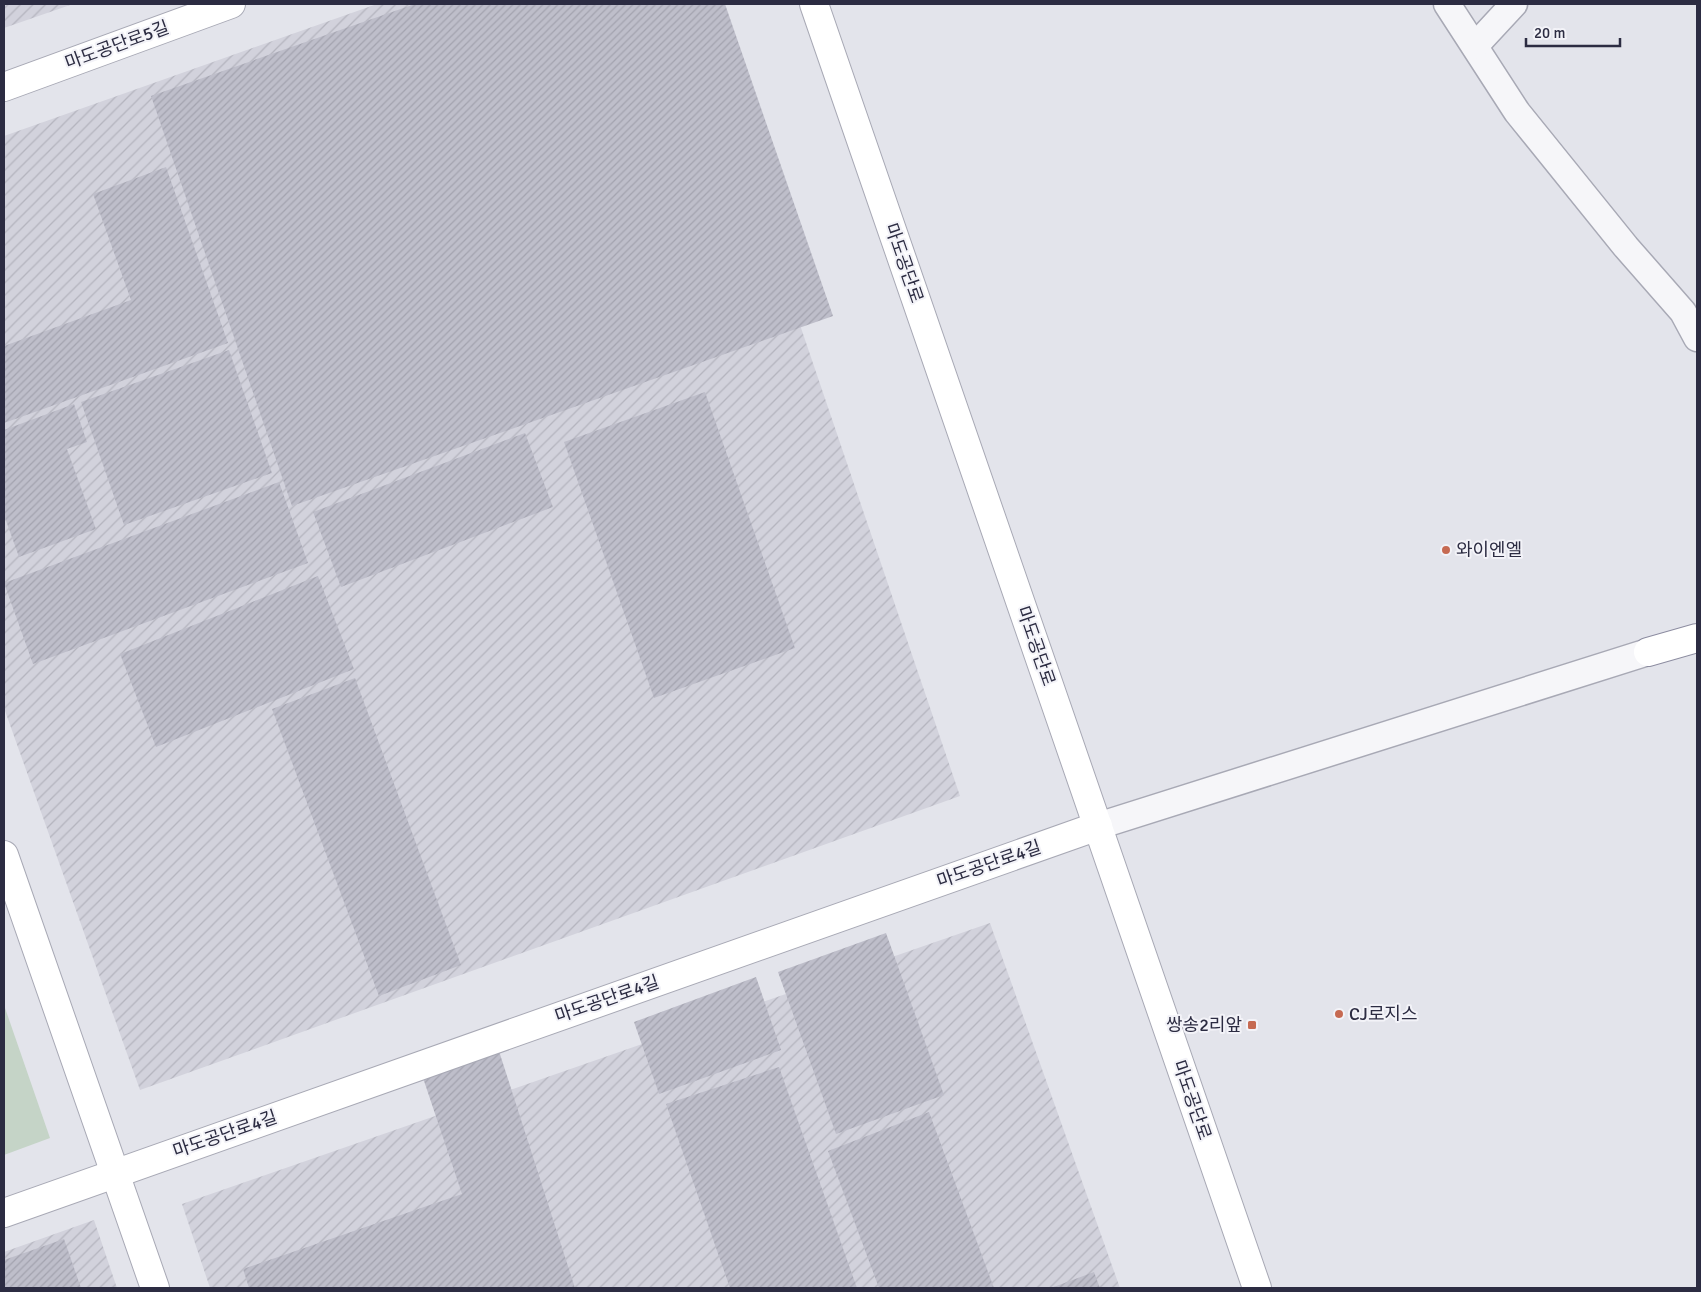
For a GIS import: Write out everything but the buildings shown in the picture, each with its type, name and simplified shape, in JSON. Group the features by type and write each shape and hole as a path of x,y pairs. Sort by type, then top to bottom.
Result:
{"main road":[{"name":"마도공단로5길","path":"4,86 231,4"},
{"name":"마도공단로","path":"814,4 1257,1288"},
{"path":"1648,652 1697,638"},
{"path":"1648,652 1697,644"},
{"name":"마도공단로4길","path":"4,1213 1098,826"},
{"path":"4,855 155,1288"}],"street":[{"path":"1447,4 1518,112 1626,247 1683,312 1697,338"},
{"path":"1475,46 1514,4"},
{"path":"1098,826 1648,652"}],"shaded area":[{"path":"4,4 73,4 4,28"},
{"path":"377,4 691,4 960,796 140,1090 4,708 4,136"},
{"path":"990,923 1120,1288 210,1288 182,1204"},
{"path":"94,1220 117,1288 4,1288 4,1252"}],"green space":[{"path":"4,1005 50,1138 4,1155"}],"place":[{"name":"와이엔엘","path":"1446,550"},
{"name":"CJ로지스","path":"1339,1014"},
{"name":"쌍송2리앞","path":"1252,1025"}]}
